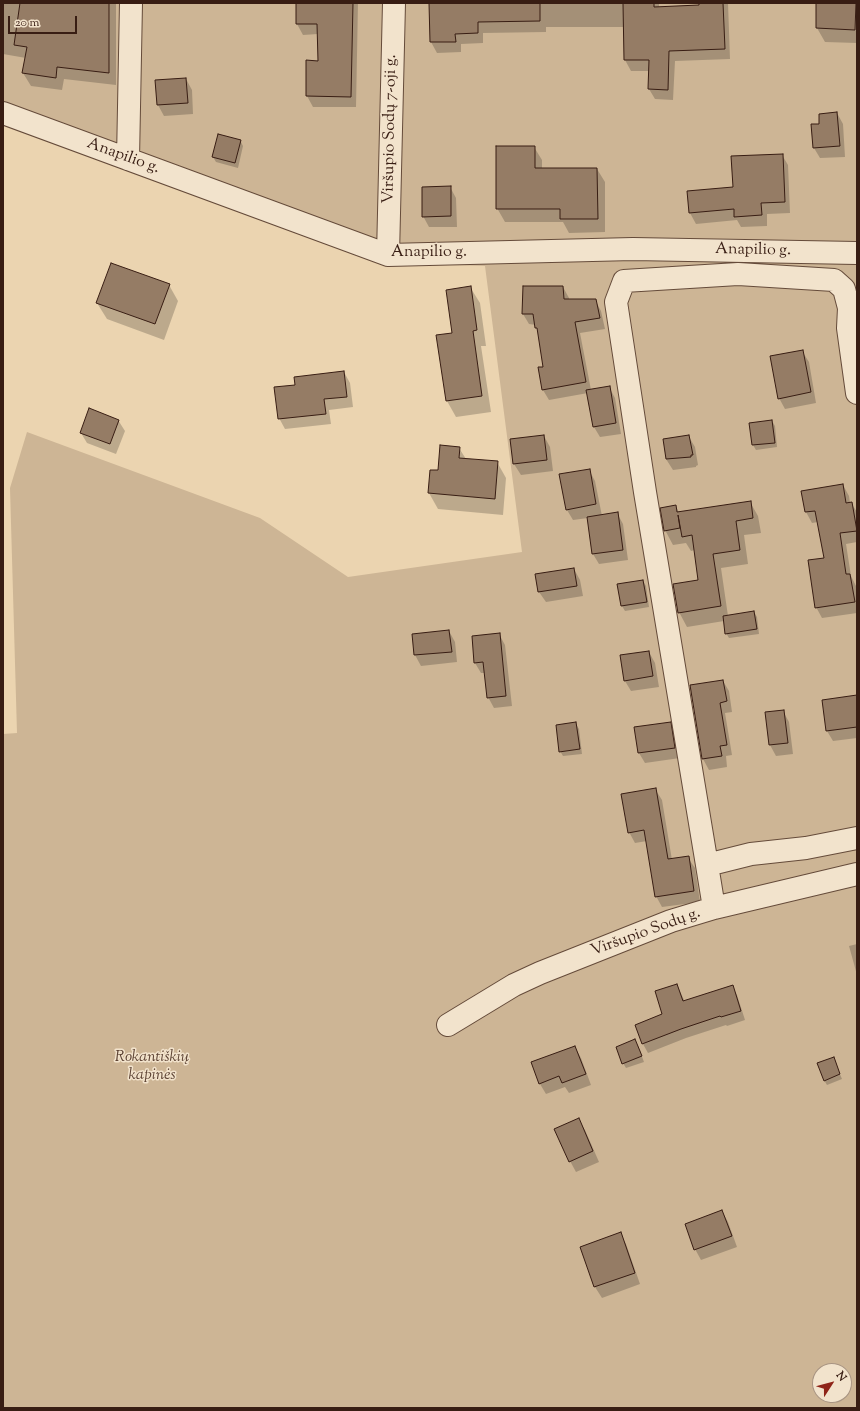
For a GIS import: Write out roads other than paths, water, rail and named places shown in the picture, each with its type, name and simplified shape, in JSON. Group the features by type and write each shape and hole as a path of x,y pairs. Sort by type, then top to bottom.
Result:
{"street":[{"path":"128,159 131,3"},
{"name":"Viršupio Sodų 7-oji g.","path":"388,255 394,3"},
{"name":"Anapilio g.","path":"3,113 388,255 633,249 857,253"},
{"path":"714,908 645,492 616,302 624,281 738,274 834,280 844,290 853,308 848,328 857,393"},
{"path":"706,865 752,854 806,848 857,838"},
{"name":"Viršupio Sodų g.","path":"448,1025 514,985 540,973 671,921 714,908 857,874"}],"park label":[{"name":"Rokantiškių kapinės","path":"152,1067"}]}
